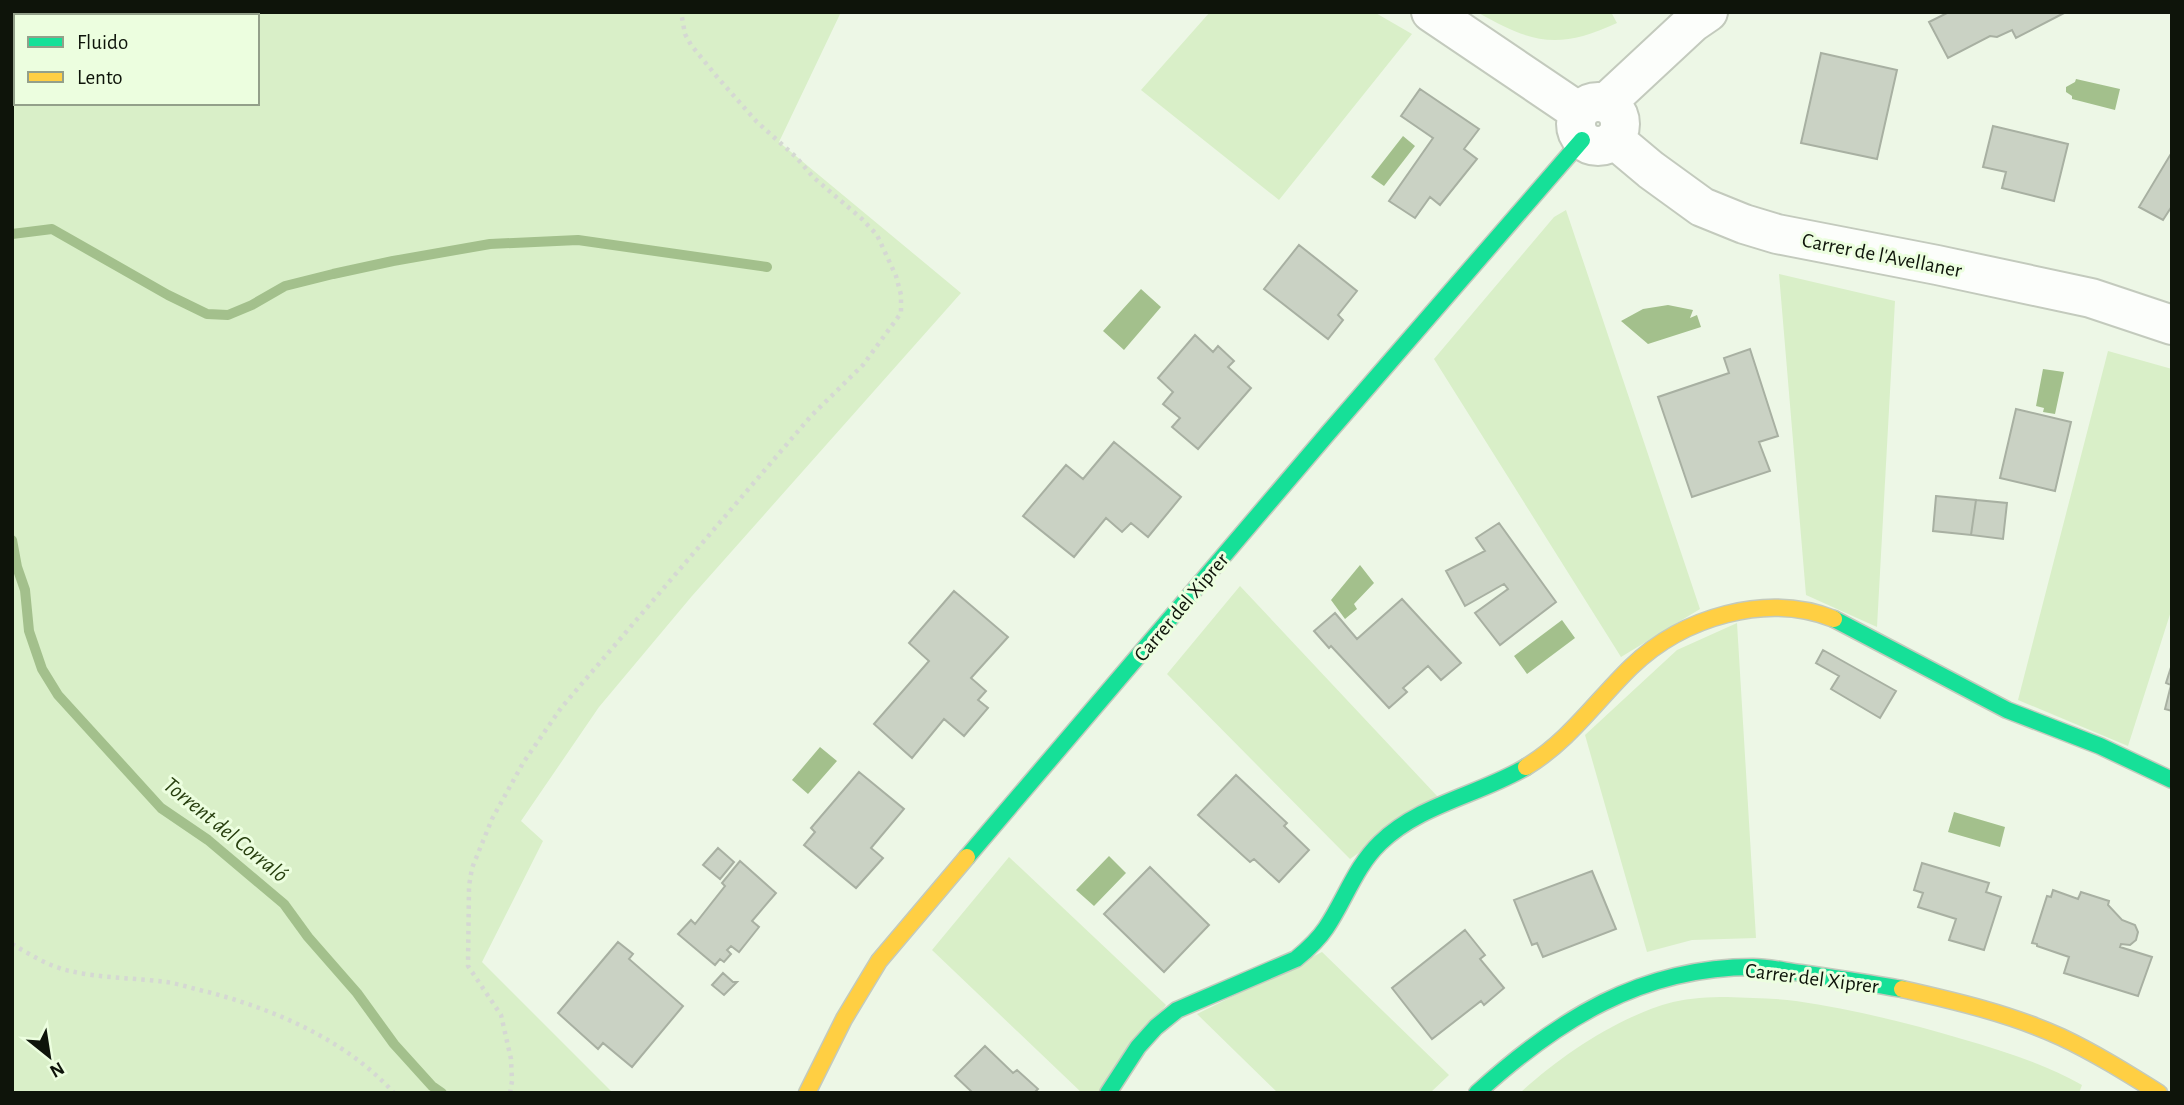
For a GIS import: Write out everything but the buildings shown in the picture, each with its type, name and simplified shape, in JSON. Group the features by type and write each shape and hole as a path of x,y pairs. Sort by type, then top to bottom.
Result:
{"street":[{"name":"Carrer de l'Avellaner","path":"1431,12 1595,124 1702,207 1777,234 2091,298 2172,325"},
{"name":"Carrer del Xiprer","path":"807,1093 844,1019 879,961 1320,442 1595,124 1692,23 1708,12"},
{"path":"1108,1093 1119,1071 1146,1036 1177,1010 1296,959 1307,950 1328,925 1360,865 1384,840 1423,815 1515,774 1541,759 1566,737 1646,654 1665,640 1724,614 1744,609 1784,607 1822,614 1852,626 2009,711 2096,745 2172,780"},
{"name":"Carrer del Xiprer","path":"1477,1093 1549,1033 1608,999 1661,979 1752,967 1828,976 1900,990 1997,1014 2049,1032 2106,1061 2159,1093"}],"path":[{"path":"510,1093 511,1059 501,1015 468,966 472,867 497,809 523,763 561,708 811,416 863,365 901,313 901,295 896,276 877,235 757,122 718,78 691,45 685,34 681,12"},
{"path":"12,944 28,954 69,971 169,982 245,1002 281,1016 352,1055 394,1093"}],"shaded area":[{"path":"12,12 841,12 779,142 961,293 692,596 599,707 521,821 543,841 482,962 613,1093 12,1093"},
{"path":"1210,12 1374,12 1412,34 1279,200 1141,90"},
{"path":"1477,12 1611,12 1617,23 1578,37 1546,40 1514,31"},
{"path":"2076,79 2120,89 2115,110 2072,99 2066,92 2066,87"},
{"path":"1403,136 1415,146 1384,186 1371,177"},
{"path":"1566,210 1700,609 1621,657 1434,359 1554,217"},
{"path":"1779,274 1895,301 1877,627 1806,595"},
{"path":"1141,289 1161,307 1124,350 1103,331"},
{"path":"1668,305 1693,310 1690,318 1697,315 1701,327 1648,344 1621,321 1643,309"},
{"path":"2108,351 2172,369 2172,608 2128,746 2018,700"},
{"path":"2043,369 2064,372 2055,414 2043,412 2044,408 2036,406"},
{"path":"1360,565 1374,583 1354,604 1357,609 1345,619 1331,600"},
{"path":"1240,586 1438,797 1350,859 1167,674"},
{"path":"1562,620 1575,638 1527,674 1514,656"},
{"path":"1737,623 1756,938 1692,940 1647,952 1585,735 1677,650"},
{"path":"820,747 837,761 808,794 792,780"},
{"path":"1954,812 2005,827 2000,847 1948,832"},
{"path":"1109,856 1126,873 1094,906 1076,890"},
{"path":"1009,857 1166,1005 1099,1093 1082,1093 932,950"},
{"path":"1322,952 1449,1075 1430,1093 1278,1093 1197,1014"},
{"path":"1727,997 1796,1001 1901,1022 2008,1053 2039,1064 2082,1085 2079,1093 1520,1093 1553,1065 1591,1039 1632,1017 1679,1001"}],"waterway":[{"path":"38,14 45,12"},
{"path":"12,234 52,229 168,295 207,314 228,315 285,286 393,261 490,244 578,240 767,267"},
{"name":"Torrent del Corraló","path":"12,540 25,590 29,631 42,669 58,695 161,808 208,840 284,904 308,937 357,993 394,1044 432,1086 442,1093"}],"traffic: fast":[{"path":"967,857 1582,140"},
{"path":"1834,619 2007,710 2100,746 2172,780"},
{"path":"1108,1093 1138,1047 1156,1027 1177,1010 1296,959 1326,928 1371,852 1396,830 1431,809 1526,767"},
{"path":"1477,1093 1507,1067 1570,1021 1603,1003 1674,976 1712,969 1759,967 1902,989"}],"traffic: slow":[{"path":"1526,767 1569,733 1631,667 1652,649 1675,635 1726,614 1754,609 1808,611 1834,619"},
{"path":"807,1093 844,1019 879,961 967,857"},
{"path":"1902,989 2023,1021 2086,1050 2159,1093"}]}
